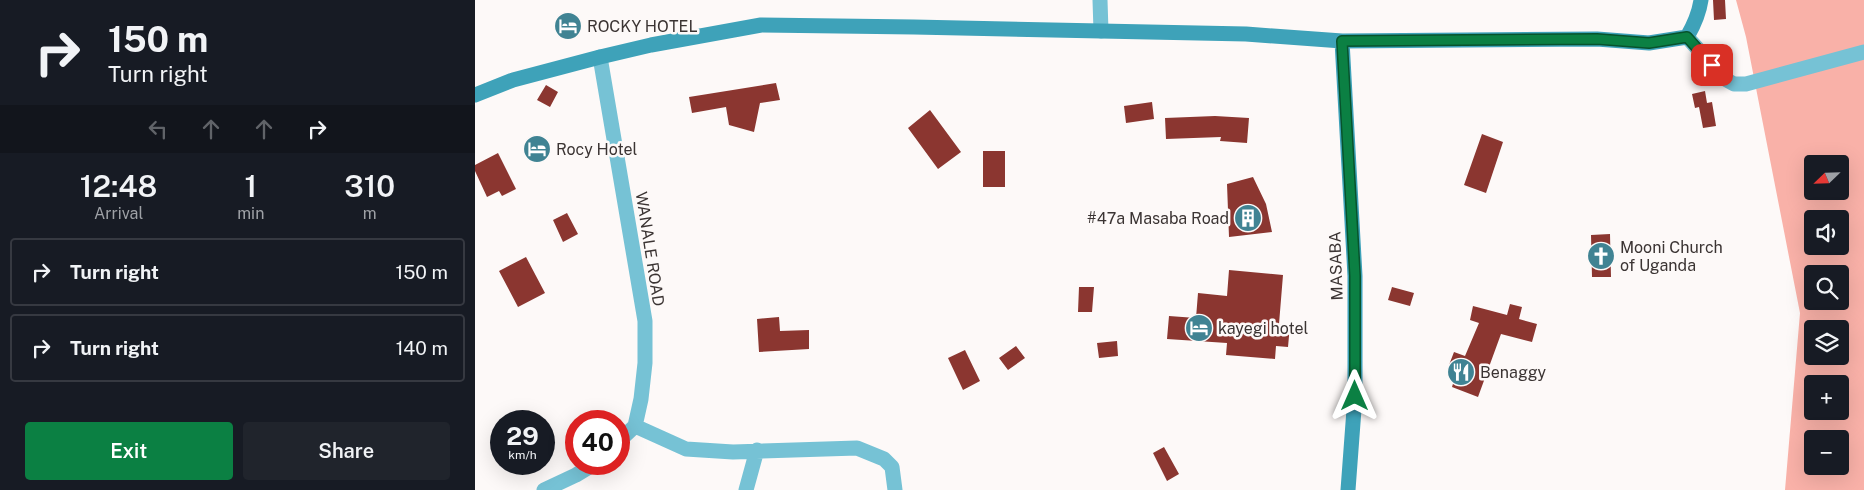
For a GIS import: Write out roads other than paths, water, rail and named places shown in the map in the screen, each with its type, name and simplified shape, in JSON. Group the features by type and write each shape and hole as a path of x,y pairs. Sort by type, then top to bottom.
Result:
{"street":[{"path":"1100,0 1101,31"},
{"path":"1687,37 1700,10 1701,0"},
{"path":"475,96 513,80 600,57 651,45 761,25 1246,34 1342,41 1597,39 1649,43 1687,37"},
{"path":"1687,37 1725,79 1734,84 1746,84 1864,52"},
{"name":"MASABA","path":"1342,41 1355,276 1355,396 1349,490"},
{"name":"WANALE ROAD","path":"600,57 645,321 645,363 641,399 635,426"},
{"path":"630,431 635,426 686,449 733,452 857,448 884,459 892,467 895,490"},
{"path":"746,490 757,450"},
{"path":"544,490 576,475"}],"place":[{"name":"ROCKY HOTEL","path":"568,26"},
{"name":"Rocy Hotel","path":"537,149"},
{"name":"#47a Masaba Road","path":"1248,218"},
{"name":"Mooni Church of Uganda","path":"1601,256"},
{"name":"kayegi hotel","path":"1199,328"},
{"name":"Benaggy","path":"1461,372"}]}
